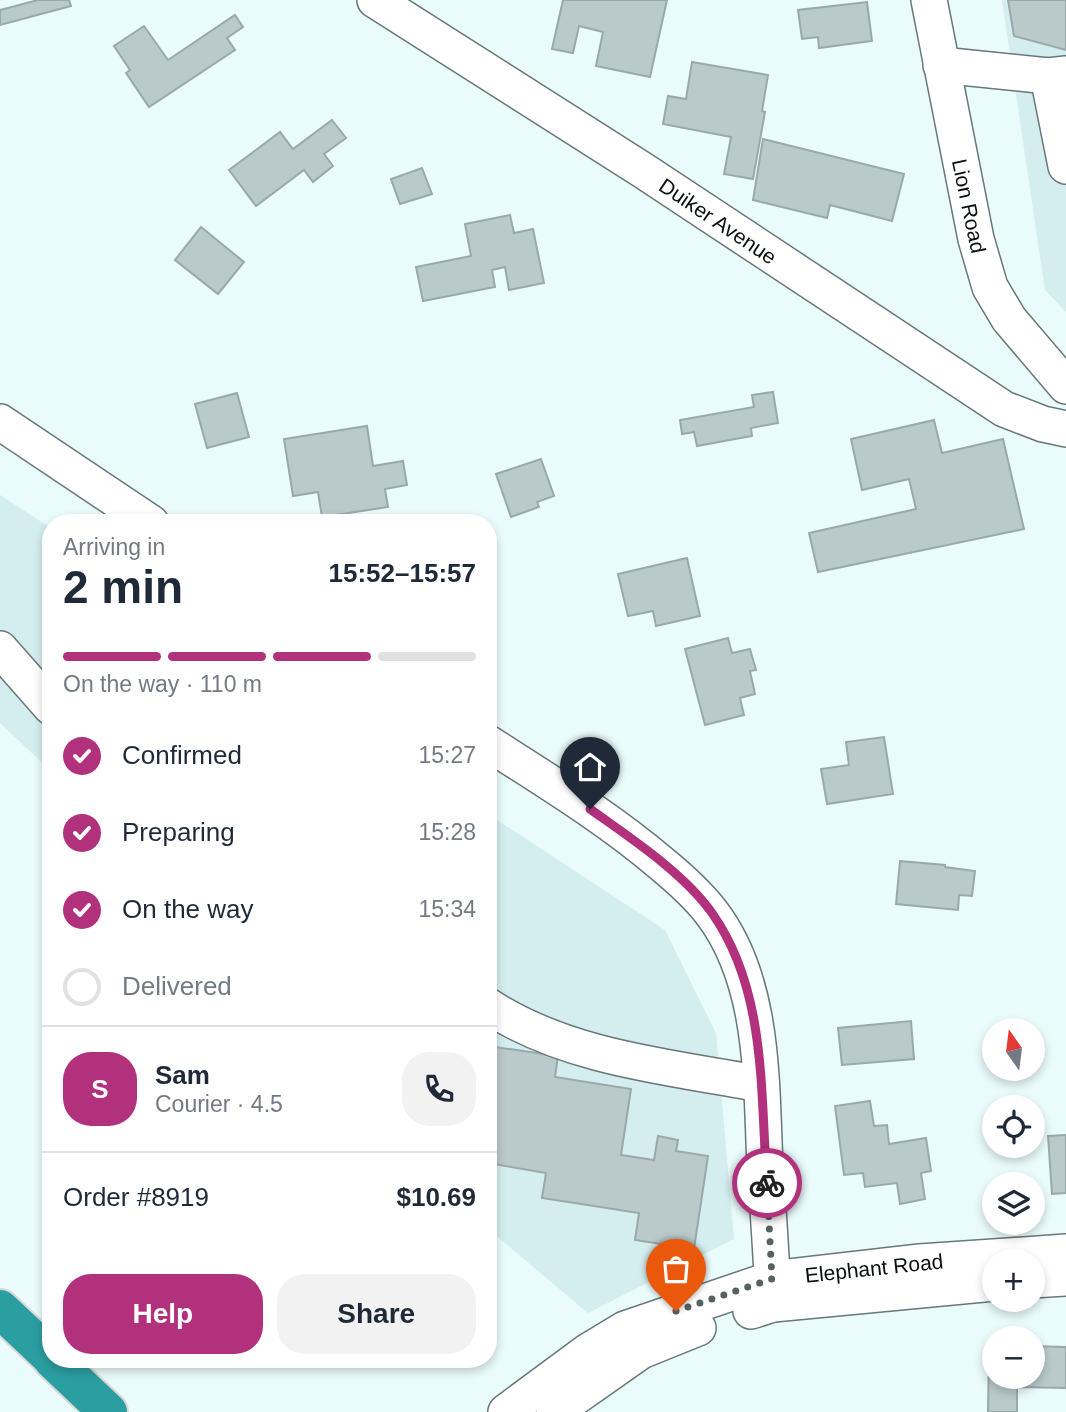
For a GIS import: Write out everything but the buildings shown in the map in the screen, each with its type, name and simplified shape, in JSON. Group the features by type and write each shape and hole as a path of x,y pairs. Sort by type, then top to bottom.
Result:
{"highway":[{"path":"0,1309 42,1349"},
{"path":"62,1368 108,1412"}],"street":[{"name":"Duiker Avenue","path":"375,0 644,172 1004,409 1043,424 1066,429"},
{"name":"Lion Road","path":"929,0 975,239 990,287 1009,319 1066,386"},
{"path":"941,65 1057,75 1066,166"},
{"path":"0,422 138,514"},
{"path":"0,649 42,697"},
{"path":"497,749 590,809 640,845 684,883 711,912 741,969 755,1026 761,1084 773,1291"},
{"path":"497,1012 515,1024 604,1055 761,1084"},
{"name":"Elephant Road","path":"506,1412 587,1352 625,1329 773,1291 920,1262 1066,1252"},
{"path":"1045,1279 1066,1278"},
{"name":"Elephant Road","path":"554,1412 640,1351 705,1325 773,1291 982,1283"}],"shaded area":[{"path":"1002,0 1066,0 1066,312 1045,290"},
{"path":"0,495 42,522 42,763 0,723"},
{"path":"497,820 665,930 716,1033 734,1239 588,1313 497,1237"}],"way so far":[{"path":"676,1311 772,1279 767,1183"}],"route":[{"path":"590,809 640,845 684,883 711,912 726,936 741,969 755,1026 767,1183"}]}
